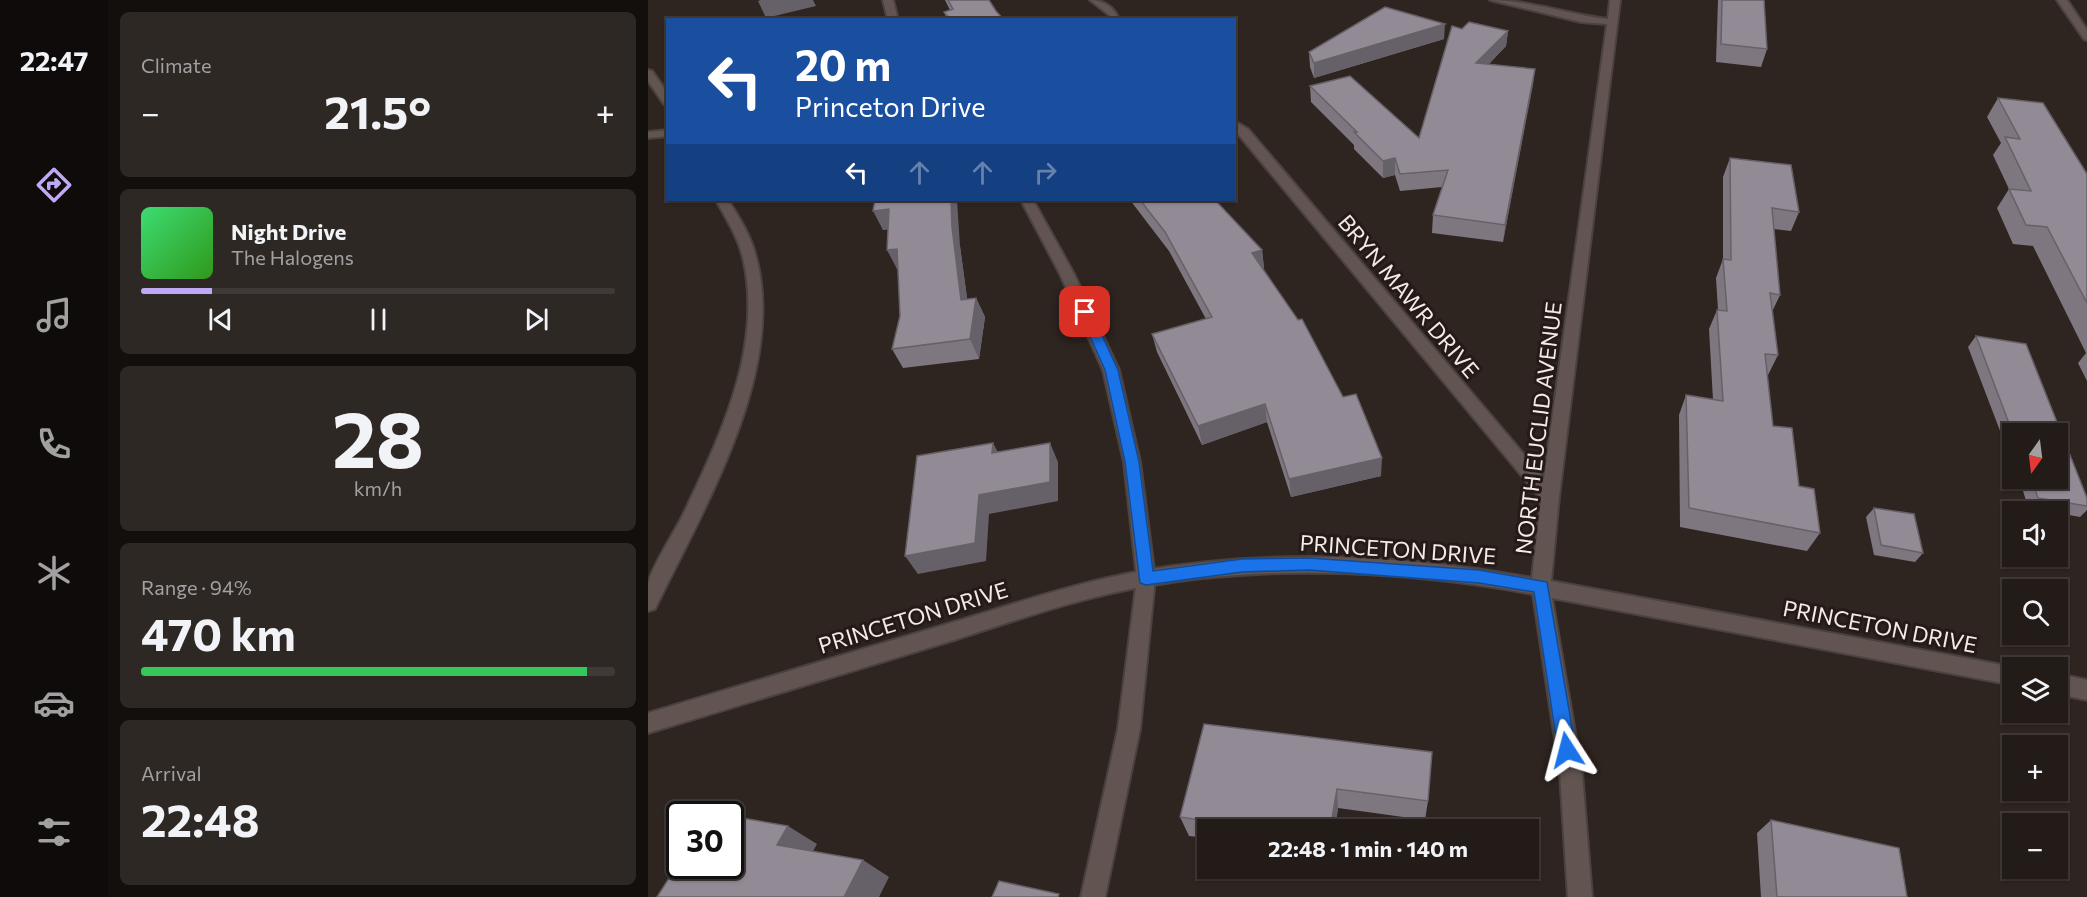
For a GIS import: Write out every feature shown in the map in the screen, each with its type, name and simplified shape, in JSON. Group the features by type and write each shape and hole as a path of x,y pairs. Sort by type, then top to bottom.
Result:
{"street":[{"path":"888,0 892,18"},
{"path":"1095,0 1113,14 1114,18"},
{"path":"1495,0 1581,19 1612,22"},
{"name":"NORTH EUCLID AVENUE","path":"1580,897 1571,773 1541,586 1550,497 1615,0"},
{"path":"2062,0 2087,37"},
{"path":"648,73 666,99"},
{"name":"BRYN MAWR DRIVE","path":"1236,125 1244,131 1550,497"},
{"path":"648,135 666,133"},
{"path":"648,603 726,439 750,361 756,303 750,258 723,201"},
{"path":"1028,201 1067,273 1111,370 1132,462 1146,578 1129,729 1093,897"},
{"name":"PRINCETON DRIVE","path":"648,723 1060,599 1146,578 1242,566 1309,564 1479,576 2002,674"},
{"path":"2068,686 2087,690"}],"building":[{"path":"948,0 989,0 1002,18 949,18 944,12 953,9"},
{"path":"1722,0 1764,0 1767,49 1721,44"},
{"path":"1385,7 1445,24 1314,63 1309,52"},
{"path":"1469,22 1508,31 1476,63 1535,69 1505,225 1433,215 1448,170 1400,174 1395,158 1383,161 1310,86 1350,76 1419,138 1452,26 1462,29"},
{"path":"1998,98 2043,103 2087,174 2087,303 2047,227 2026,225 2009,189 2031,191 2005,137 2020,139"},
{"path":"1730,158 1791,165 1799,212 1772,208 1780,295 1770,293 1778,355 1765,354 1773,426 1792,428 1799,486 1814,489 1820,533 1689,508 1686,395 1723,401 1717,310 1727,311 1723,259 1731,260"},
{"path":"875,201 951,201 961,300 976,298 970,339 892,349 900,316 897,249 887,250 889,209 873,211"},
{"path":"1141,201 1216,201 1262,250 1252,253 1298,320 1302,319 1343,397 1356,394 1382,458 1289,479 1265,404 1198,426 1152,334 1212,317 1165,232"},
{"path":"1976,336 2026,344 2057,423 2009,423"},
{"path":"993,443 992,453 1050,443 1050,482 979,495 975,543 905,556 917,456"},
{"path":"2068,450 2087,498 2087,506 2068,503 2068,501 2038,498 2035,489 2068,489"},
{"path":"1874,508 1914,514 1923,553 1881,545"},
{"path":"1204,724 1432,752 1428,801 1337,789 1332,819 1197,820 1180,817"},
{"path":"744,818 788,826 777,845 863,860 844,897 657,897 668,879 744,879"},
{"path":"1771,820 1899,848 1907,897 1777,897"},
{"path":"999,881 1059,894 1058,897 992,897"}],"route":[{"path":"1085,312 1111,370 1132,462 1146,578 1242,566 1309,564 1479,576 1541,586 1567,750"}]}
